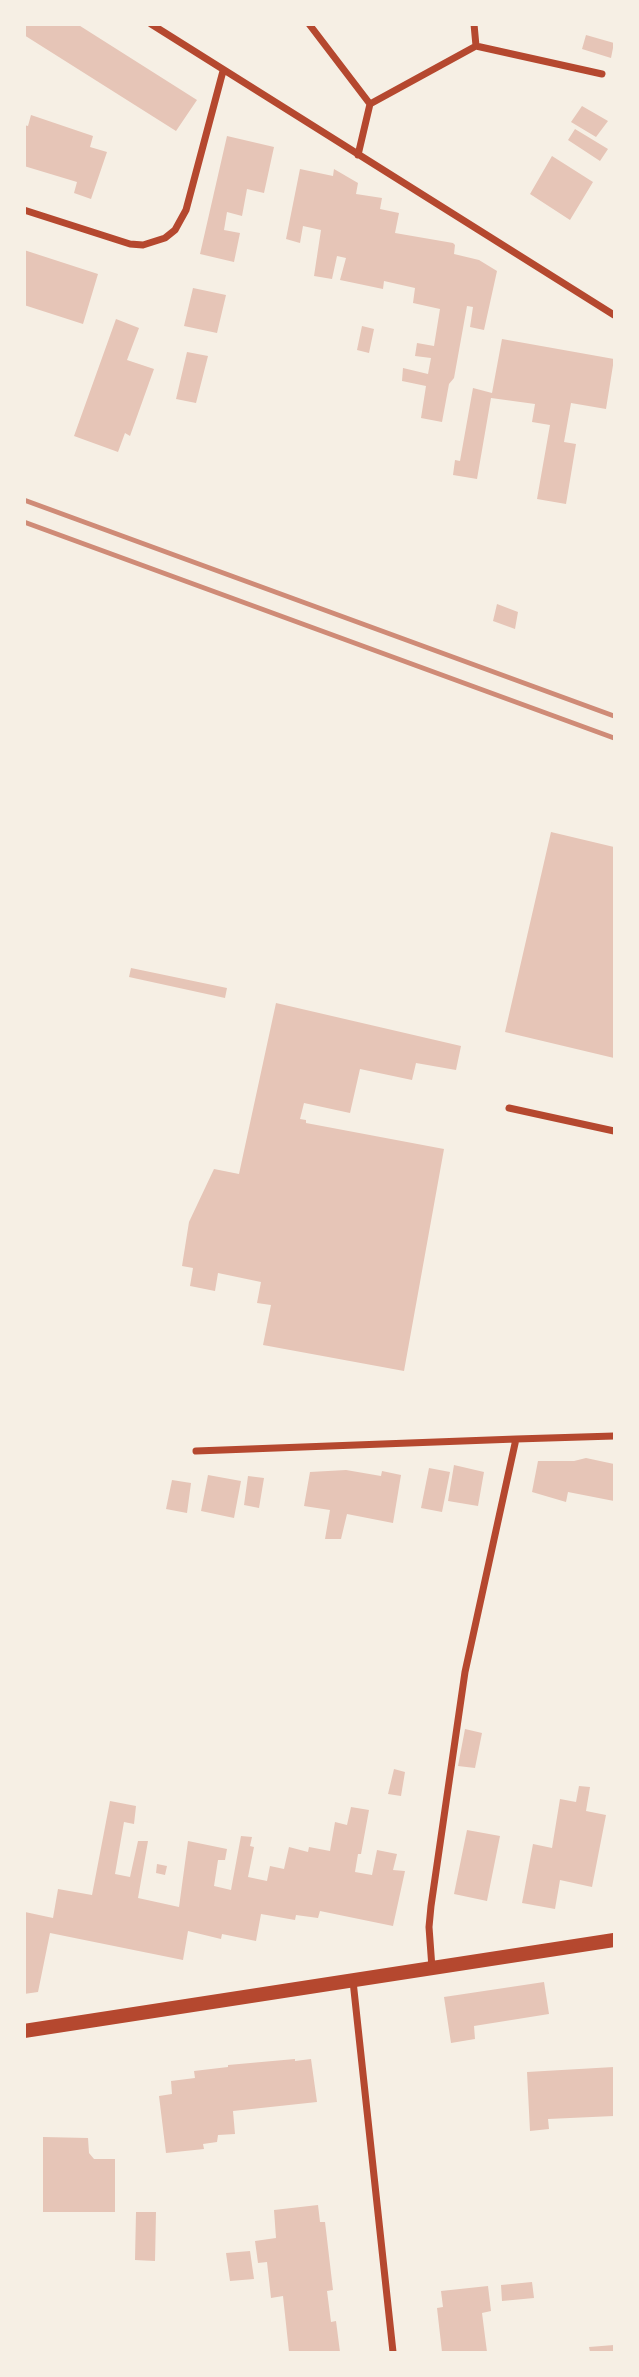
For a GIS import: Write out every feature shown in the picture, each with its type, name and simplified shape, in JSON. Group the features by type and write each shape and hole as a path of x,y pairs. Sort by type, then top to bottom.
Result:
{"main road":[{"path":"24,2031 614,1940"}],"street":[{"path":"151,24 614,315"},
{"path":"309,24 370,104"},
{"path":"474,24 476,46"},
{"path":"358,155 370,104 476,46 602,74"},
{"path":"24,210 130,244 143,245 165,239 175,230 186,211 223,71"},
{"path":"509,1108 614,1131"},
{"path":"195,1451 614,1436"},
{"path":"432,1969 429,1927 431,1906 465,1672 516,1439"},
{"path":"352,1980 393,2353"}],"building":[{"path":"24,24 77,24 197,100 176,131 24,35"},
{"path":"586,35 614,43 611,58 582,49"},
{"path":"582,106 608,121 596,137 571,122"},
{"path":"31,115 93,136 90,147 107,152 91,199 74,193 77,182 24,166 24,125 28,126"},
{"path":"575,129 608,149 600,161 568,140"},
{"path":"227,136 274,147 264,193 247,189 242,216 227,212 224,230 240,233 234,262 200,254"},
{"path":"552,156 593,182 570,220 530,194"},
{"path":"300,169 333,176 334,169 358,183 356,194 382,198 380,209 399,213 395,233 453,243 454,254 479,260 497,271 484,330 470,327 473,307 467,306 454,378 449,384 442,422 421,418 426,386 402,381 403,368 428,374 431,358 415,356 417,343 434,346 440,309 413,303 415,288 384,281 383,289 340,280 346,258 337,256 332,279 314,276 321,230 303,226 300,243 286,239"},
{"path":"24,250 98,274 83,324 24,305"},
{"path":"193,288 226,295 217,333 184,326"},
{"path":"116,319 139,328 127,360 154,369 130,436 125,433 118,452 74,436"},
{"path":"362,326 374,329 369,353 357,350"},
{"path":"502,339 614,359 606,409 571,403 564,442 576,444 566,504 537,499 550,425 532,422 535,404 491,398 477,479 453,475 455,460 460,461 473,388 492,393"},
{"path":"187,352 208,356 196,403 176,399"},
{"path":"497,604 518,612 515,629 493,621"},
{"path":"551,832 614,847 614,1058 505,1032"},
{"path":"131,968 227,988 225,998 129,977"},
{"path":"276,1003 461,1046 456,1070 416,1063 412,1080 360,1069 350,1113 304,1103 300,1119 306,1120 306,1123 444,1149 404,1371 263,1345 271,1305 257,1303 261,1282 218,1273 215,1291 190,1286 193,1268 182,1266 189,1222 214,1169 239,1174"},
{"path":"586,1458 614,1464 614,1501 568,1492 566,1502 532,1492 538,1461 574,1461"},
{"path":"454,1465 484,1472 478,1506 448,1501"},
{"path":"429,1468 450,1472 442,1512 421,1508"},
{"path":"346,1470 381,1476 382,1471 401,1475 393,1523 347,1514 341,1539 325,1539 330,1510 304,1506 310,1472"},
{"path":"208,1475 241,1481 234,1518 201,1511"},
{"path":"248,1476 264,1478 259,1508 244,1505"},
{"path":"172,1480 191,1483 187,1513 166,1509"},
{"path":"465,1729 482,1733 475,1768 458,1766"},
{"path":"394,1769 405,1772 401,1796 388,1794"},
{"path":"579,1786 590,1787 586,1811 606,1815 592,1887 560,1880 555,1909 522,1903 533,1844 552,1848 560,1799 576,1802"},
{"path":"110,1801 136,1806 134,1824 124,1822 115,1874 130,1877 138,1841 148,1841 138,1898 179,1907 188,1841 227,1849 225,1860 218,1860 214,1886 231,1890 241,1836 252,1837 250,1846 254,1847 248,1877 267,1881 270,1866 284,1869 289,1847 308,1852 309,1847 330,1851 335,1822 347,1825 351,1807 369,1810 355,1872 372,1875 377,1850 397,1854 393,1870 405,1871 393,1926 320,1911 318,1918 296,1915 295,1920 261,1914 256,1941 222,1934 221,1939 188,1931 183,1960 50,1933 38,1992 24,1994 25,1912 53,1918 58,1889 92,1895"},
{"path":"467,1830 500,1836 487,1901 454,1894"},
{"path":"157,1864 167,1866 165,1875 156,1873"},
{"path":"544,1982 549,2014 474,2026 475,2039 451,2043 444,1997"},
{"path":"311,2059 317,2102 233,2111 235,2134 218,2135 217,2142 203,2144 204,2149 166,2153 159,2096 172,2094 171,2081 195,2078 194,2071"},
{"path":"614,2067 614,2116 548,2119 549,2129 530,2131 527,2072"},
{"path":"43,2137 88,2138 89,2153 94,2159 115,2159 115,2212 43,2212"},
{"path":"318,2205 320,2222 325,2222 333,2290 327,2291 331,2322 336,2321 340,2352 289,2352 283,2296 271,2298 267,2262 258,2263 255,2241 276,2238 274,2210"},
{"path":"136,2212 156,2212 155,2261 135,2260"},
{"path":"250,2251 254,2279 230,2281 226,2253"},
{"path":"532,2282 534,2298 502,2301 501,2285"},
{"path":"488,2286 491,2311 482,2313 487,2352 442,2352 437,2308 443,2307 441,2291"},
{"path":"614,2345 614,2352 590,2352 589,2347"}],"railway":[{"path":"24,500 614,716"},
{"path":"24,522 614,738"}]}
